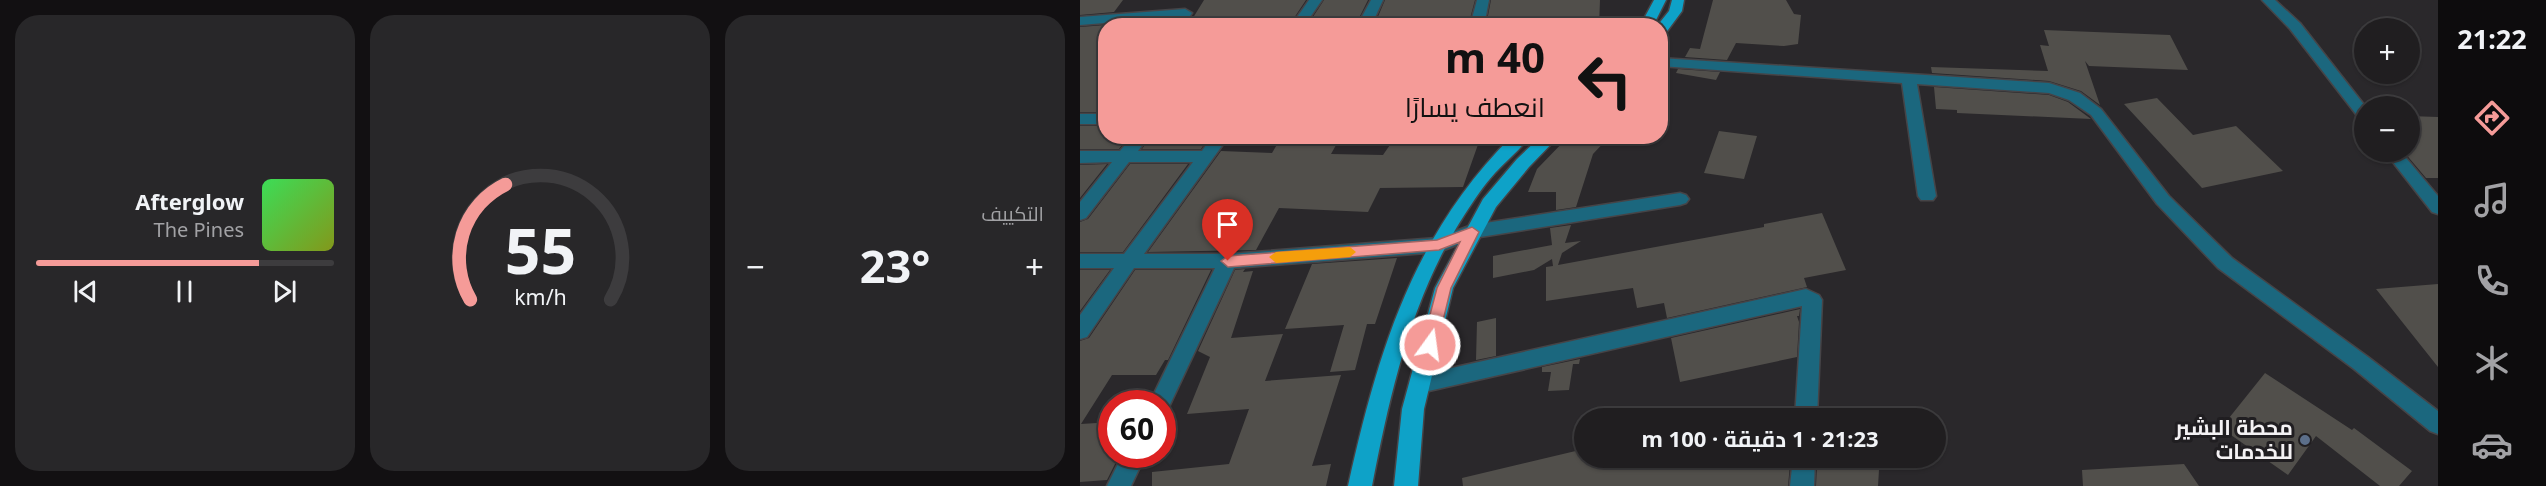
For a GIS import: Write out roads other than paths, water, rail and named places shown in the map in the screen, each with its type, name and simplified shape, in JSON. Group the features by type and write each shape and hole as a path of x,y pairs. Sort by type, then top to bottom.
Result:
{"main road":[{"path":"1650,18 1660,0"},
{"path":"1668,21 1675,11 1678,0"},
{"path":"1360,486 1382,389 1404,319 1439,245 1460,209 1510,144"},
{"path":"1406,486 1413,409 1444,288 1488,203 1543,144"}],"street":[{"path":"1182,18 1195,0"},
{"path":"1303,18 1316,0"},
{"path":"1368,18 1377,0"},
{"path":"1479,18 1483,0"},
{"path":"2268,0 2295,26 2354,102"},
{"path":"1119,18 1185,13"},
{"path":"1080,21 1098,20"},
{"path":"1668,63 2049,88 2069,92 2083,100 2096,112 2163,200 2225,263 2361,363 2438,424"},
{"path":"1909,79 1927,196"},
{"path":"1080,119 1098,119"},
{"path":"1080,214 1135,144"},
{"path":"1080,331 1215,144"},
{"path":"1080,157 1206,156"},
{"path":"2401,162 2438,208"},
{"path":"1080,261 1228,261 1439,245 1472,232 1680,199"},
{"path":"1166,390 1228,261"},
{"path":"1420,384 1806,297 1812,300 1807,408"},
{"path":"1119,486 1128,468"},
{"path":"1802,486 1803,468"}],"place":[{"name":"محطة البشير للخدمات","path":"2305,440"}]}
